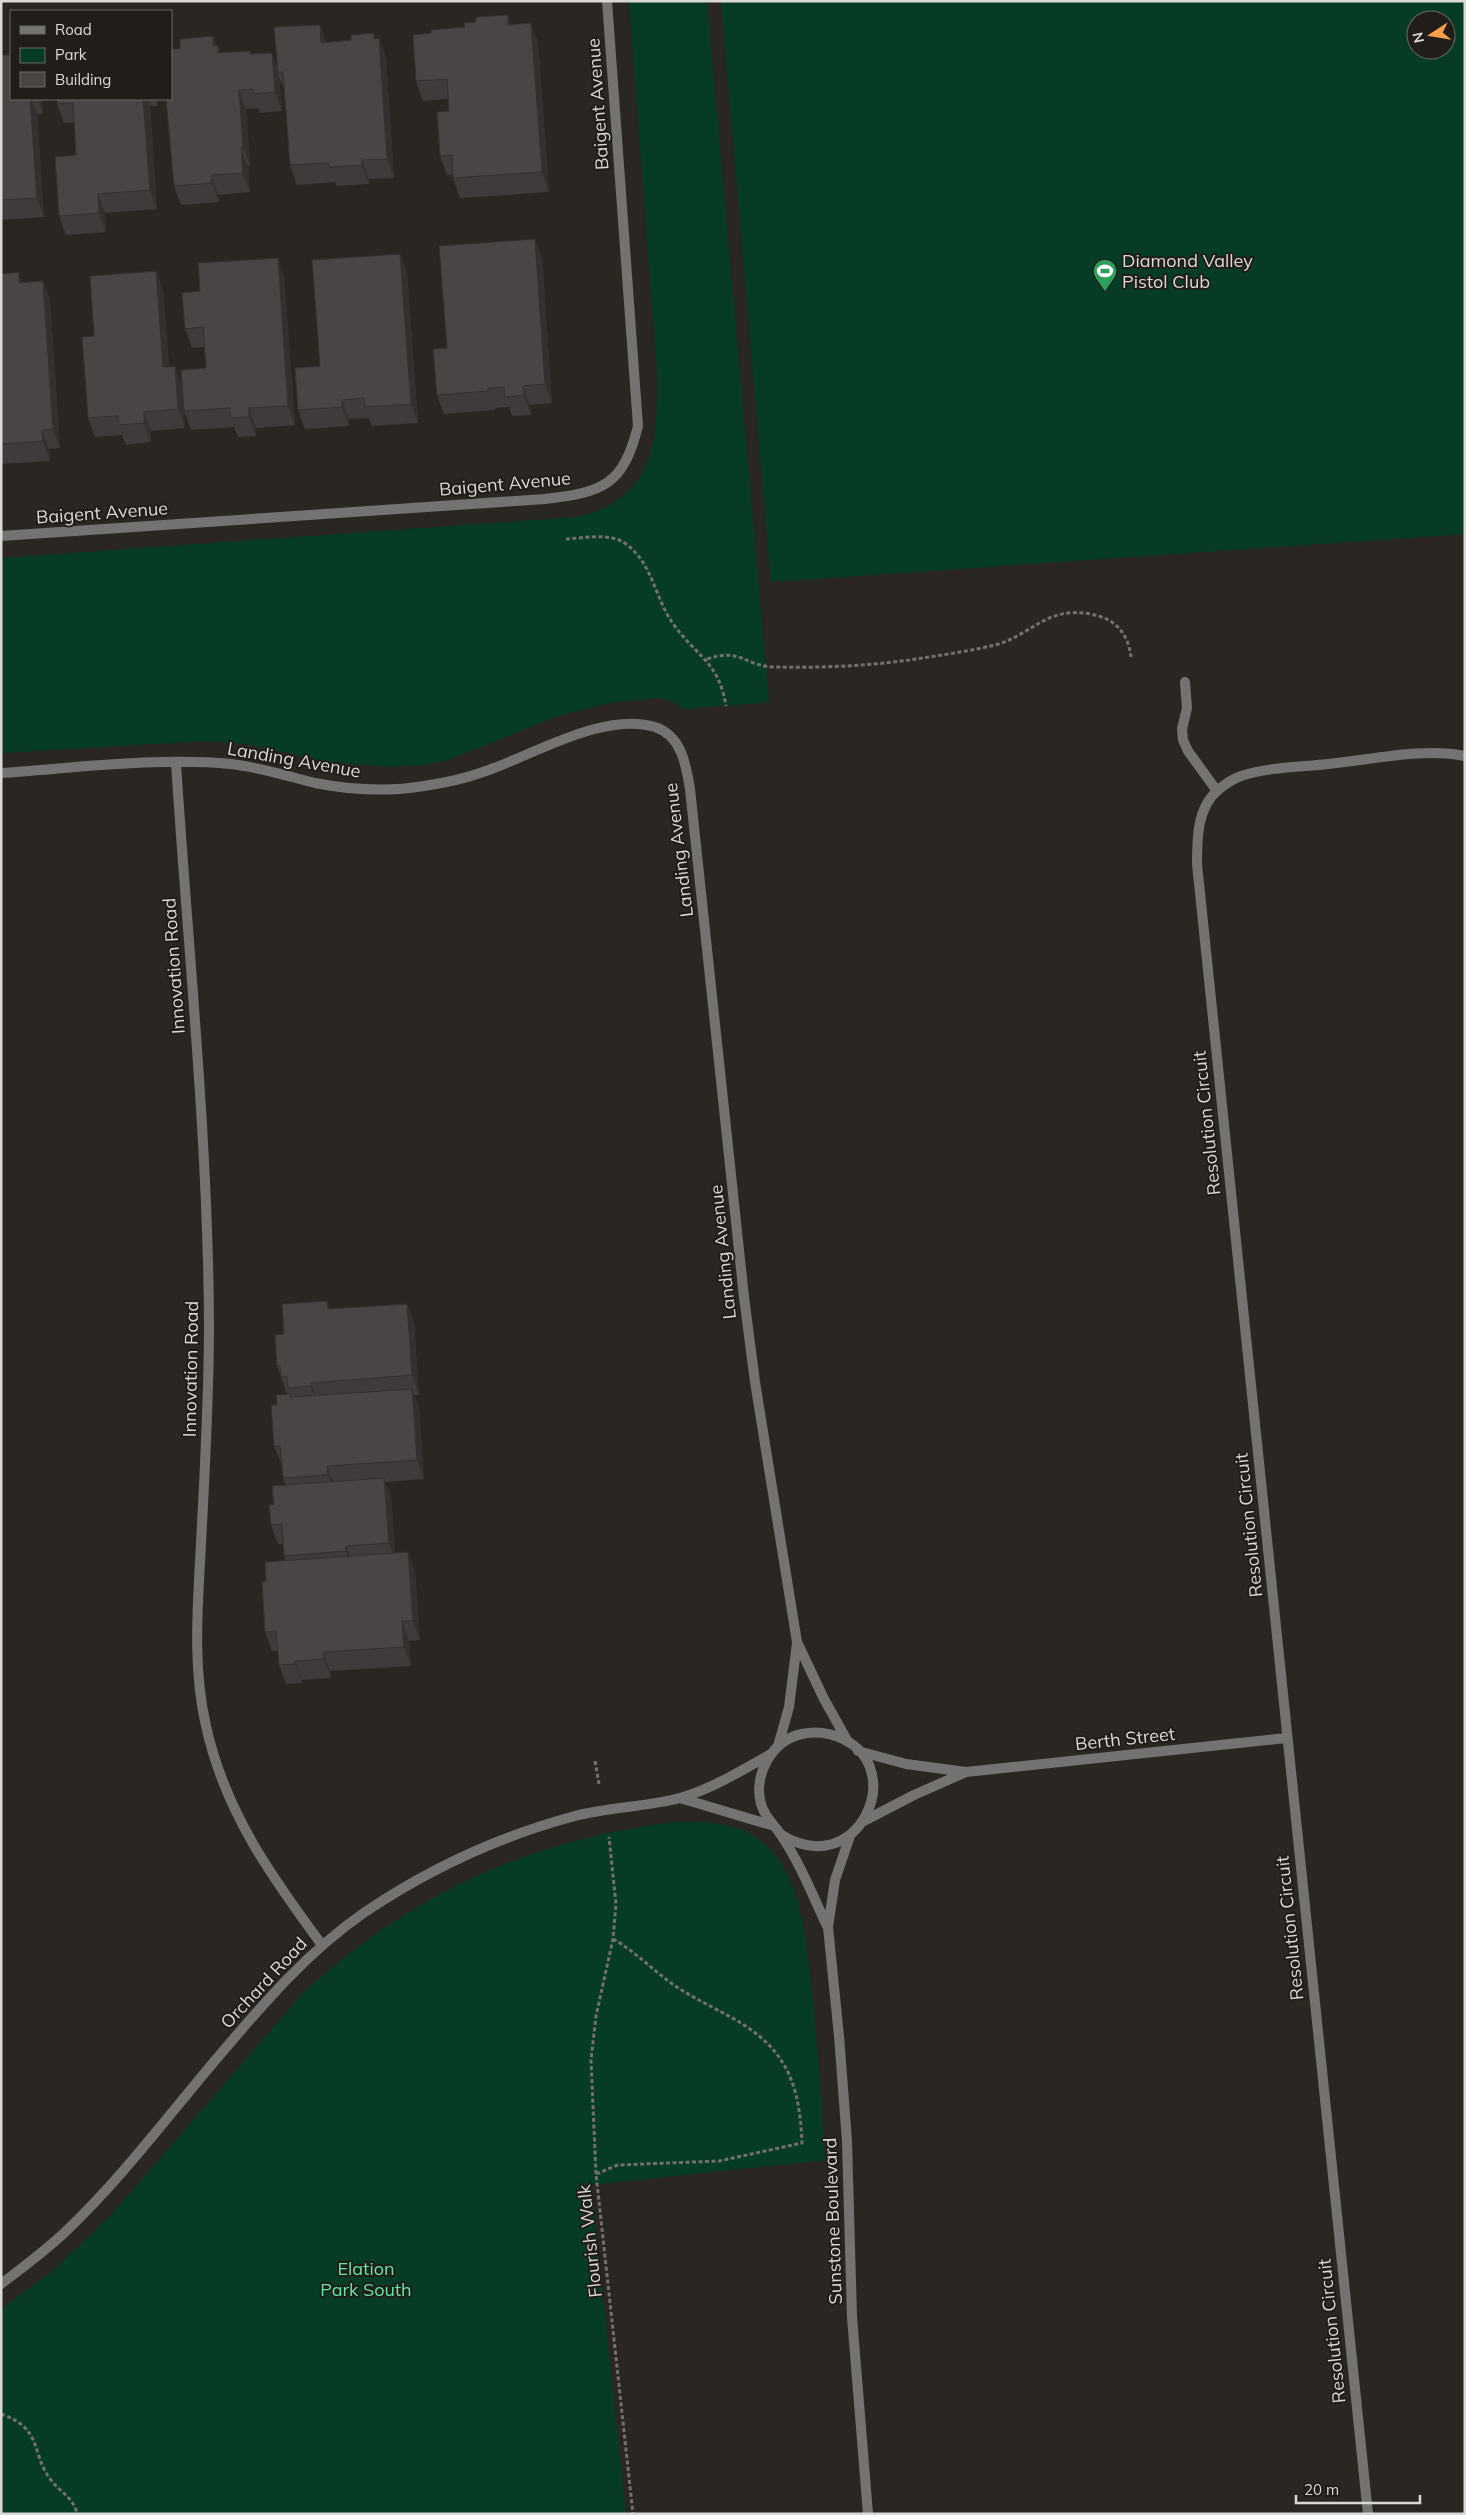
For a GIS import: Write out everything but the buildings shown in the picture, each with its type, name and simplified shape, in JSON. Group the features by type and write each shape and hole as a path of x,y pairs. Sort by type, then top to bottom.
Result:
{"street":[{"name":"Baigent Avenue","path":"1,536 545,499 586,494 607,484 625,465 632,452 638,426 606,1"},
{"path":"1185,682 1187,708 1182,730 1183,740 1188,751 1216,791"},
{"name":"Landing Avenue","path":"1,774 176,763 231,764 317,783 362,789 390,790 455,780 483,772 585,732 611,726 635,725 656,728 671,736 681,750 690,789 752,1363 797,1642 789,1707 775,1750"},
{"name":"Resolution Circuit","path":"1368,2514 1197,864 1200,817 1216,791 1242,776 1275,770 1419,754 1465,756"},
{"name":"Innovation Road","path":"176,763 207,1207 209,1326 206,1441 196,1630 198,1682 206,1728 221,1778 242,1827 270,1874 322,1945"},
{"name":"Landing Avenue","path":"797,1642 824,1699 848,1742"},
{"path":"818,1732 833,1735 848,1742 858,1751 866,1762 872,1785 870,1808 862,1822 850,1836 836,1843 821,1846 798,1843 780,1834 771,1825 764,1814 759,1789 760,1777 775,1750 802,1734 818,1732"},
{"name":"Berth Street","path":"858,1751 906,1764 966,1772 1287,1738"},
{"name":"Orchard Road","path":"1,2284 65,2232 96,2200 285,1980 322,1945 400,1889 441,1867 529,1830 604,1810 680,1798 730,1777 775,1750"},
{"name":"Berth Street","path":"862,1822 914,1794 966,1772"},
{"name":"Orchard Road","path":"680,1798 771,1825"},
{"name":"Sunstone Boulevard","path":"780,1834 804,1876 828,1927"},
{"name":"Sunstone Boulevard","path":"850,1836 835,1880 828,1927 847,2142 852,2327 868,2514"}],"path":[{"path":"566,539 607,538 620,541 641,558 662,607 673,625 707,659 719,679 726,706"},
{"path":"707,659 726,654 736,655 755,664 775,668 905,660 995,645 1022,634 1045,618 1076,613 1106,619 1119,627 1126,636 1131,657"},
{"path":"595,1761 615,1886 613,1938 596,2016 591,2060 596,2174"},
{"name":"Flourish Walk","path":"613,1938 679,1988 748,2028 767,2043 791,2075 798,2094 802,2143 719,2161 683,2164 618,2165 596,2174 633,2514"},
{"path":"1,2414 16,2420 30,2433 50,2480 72,2500 77,2514"}],"green space":[{"path":"629,1 707,1 769,702 684,709 671,701 657,698 609,703 558,716 448,760 423,765 394,767 326,762 247,744 207,741 1,753 1,558 576,517 602,509 623,497 637,482 647,464 653,443 656,421 657,371"},
{"name":"Diamond Valley Pistol Club","path":"721,1 1465,1 1465,534 771,582"},
{"name":"Elation Park South","path":"673,1822 723,1824 751,1834 768,1848 782,1864 792,1884 799,1905 807,1950 818,2055 825,2160 591,2185 626,2514 1,2514 1,2309 54,2270 112,2214 303,1993 345,1957 387,1926 430,1900 474,1877 520,1858 568,1843 619,1831"}],"place":[{"name":"Diamond Valley Pistol Club","path":"1105,292"}]}
